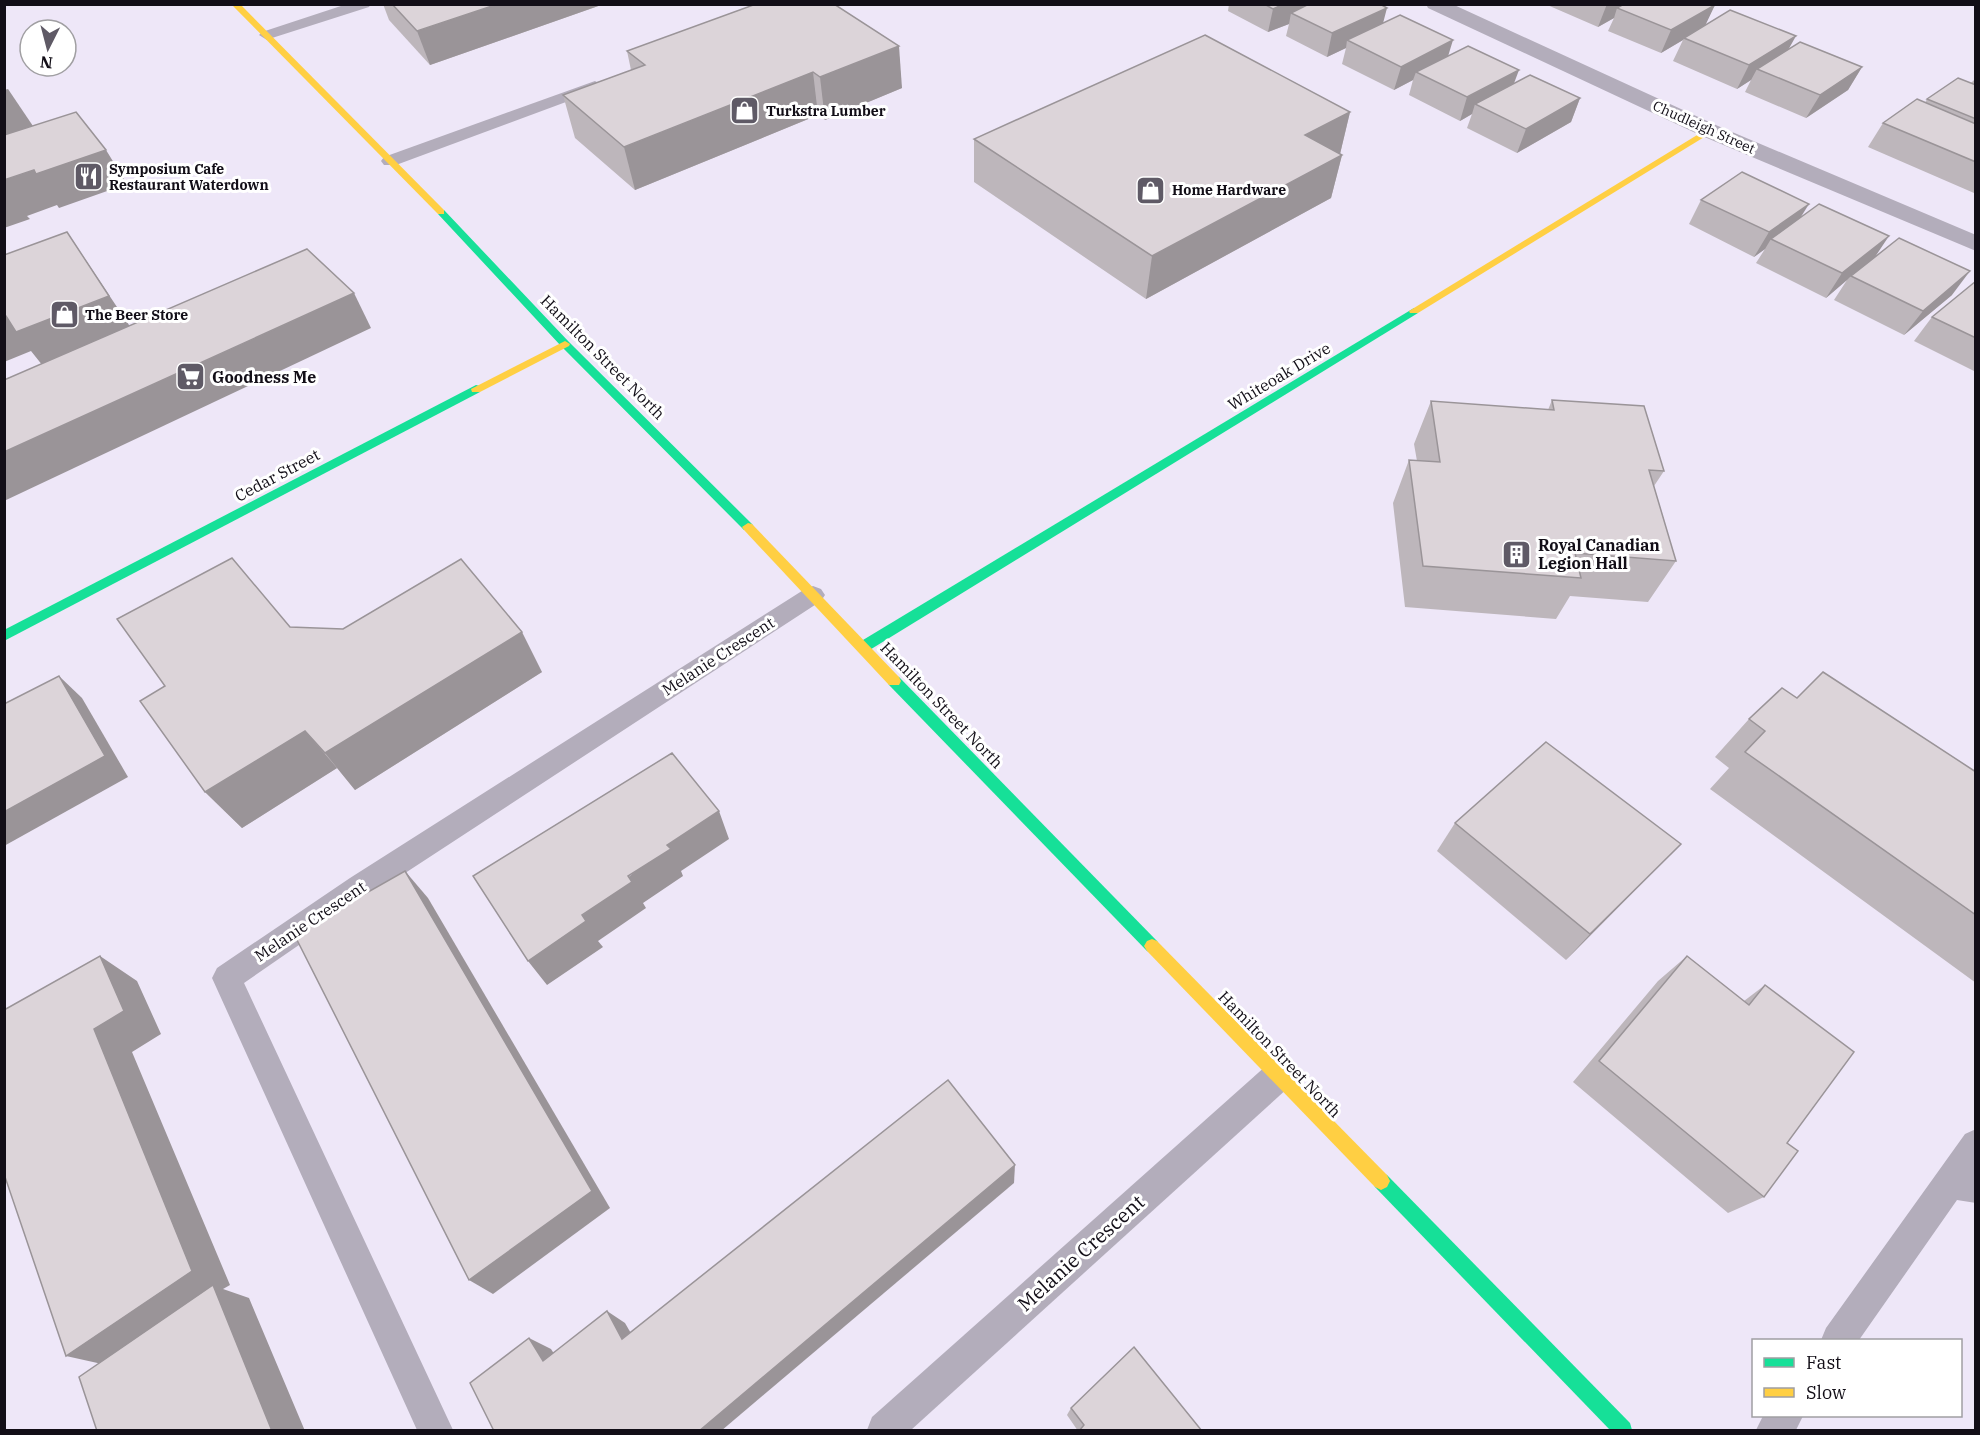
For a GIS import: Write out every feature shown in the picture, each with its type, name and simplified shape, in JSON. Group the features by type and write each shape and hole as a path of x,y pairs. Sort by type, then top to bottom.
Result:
{"main road":[{"name":"Hamilton Street North","path":"235,4 390,161 565,344 813,595 1620,1429"},
{"name":"Whiteoak Drive","path":"863,647 1710,131"},
{"name":"Cedar Street","path":"4,636 269,499 418,417 565,344"}],"street":[{"name":"Chudleigh Street","path":"1435,4 1710,131 1976,244"}],"lane":[{"path":"267,35 364,4"},
{"path":"390,161 608,81"},
{"name":"Melanie Crescent","path":"435,1431 227,978 360,887 813,595"},
{"name":"Melanie Crescent","path":"885,1431 1278,1076"},
{"path":"1840,1339 1963,1185 1976,1145"},
{"path":"1774,1431 1784,1417"}],"building":[{"path":"392,4 498,4 417,31"},
{"path":"756,4 834,4 899,46 820,77 813,72 624,147 563,95 645,65 627,51"},
{"path":"1264,4 1284,4 1273,9"},
{"path":"1309,4 1380,4 1387,8 1332,33 1291,13"},
{"path":"1624,4 1715,5 1671,30 1617,8"},
{"path":"1730,10 1796,36 1749,65 1684,38"},
{"path":"1400,15 1453,40 1401,67 1347,40"},
{"name":"Home Hardware","path":"1205,35 1350,112 1305,135 1342,155 1152,256 974,139"},
{"path":"1800,42 1862,67 1820,95 1757,69"},
{"path":"1468,46 1519,70 1467,97 1416,72"},
{"path":"1530,75 1580,98 1526,129 1475,104"},
{"path":"1958,78 1976,85 1976,119 1927,99"},
{"path":"1917,99 1976,124 1976,162 1883,123"},
{"path":"76,112 106,150 36,174 34,170 4,180 4,135"},
{"path":"1742,172 1809,204 1769,232 1701,200"},
{"path":"1819,204 1889,236 1842,273 1771,239"},
{"path":"67,232 109,296 16,332 4,316 4,255"},
{"path":"1899,238 1970,271 1923,311 1851,276"},
{"path":"307,249 354,293 4,452 4,380"},
{"path":"1976,281 1976,338 1932,317"},
{"name":"Royal Canadian Legion Hall","path":"1552,400 1644,406 1664,471 1649,470 1676,561 1575,553 1581,578 1423,566 1409,460 1440,462 1431,401 1554,410"},
{"path":"232,558 290,627 343,629 461,559 522,632 325,753 305,731 205,792 140,701 165,686 117,619"},
{"path":"1823,672 1976,772 1976,915 1745,752 1765,731 1749,719 1782,688 1797,698"},
{"path":"59,676 105,756 4,812 4,704"},
{"path":"1546,742 1681,844 1590,934 1455,823"},
{"path":"672,753 719,811 667,845 671,849 628,876 632,882 582,915 586,921 528,961 473,876"},
{"path":"405,871 592,1191 469,1280 294,934"},
{"path":"100,956 124,1011 94,1029 192,1271 66,1356 4,1174 4,1010"},
{"path":"1687,956 1749,1005 1765,985 1854,1052 1787,1143 1798,1151 1764,1197 1599,1061"},
{"path":"948,1080 1015,1165 699,1431 494,1431 470,1383 529,1338 543,1361 607,1311 622,1339"},
{"path":"213,1285 272,1431 97,1431 79,1377"},
{"path":"1134,1347 1202,1431 1079,1431 1084,1425 1071,1408"}],"traffic: fast":[{"path":"441,212 565,344 748,527"},
{"path":"863,647 1414,311"},
{"path":"4,636 476,389"},
{"path":"894,681 1152,946"},
{"path":"1381,1181 1623,1430"}],"traffic: slow":[{"path":"235,4 441,212"},
{"path":"1414,311 1710,131"},
{"path":"476,389 565,344"},
{"path":"748,527 894,681"},
{"path":"1152,946 1381,1181"}],"place":[{"name":"Turkstra Lumber","path":"745,111"},
{"name":"Symposium Cafe Restaurant Waterdown","path":"88,177"},
{"name":"Home Hardware","path":"1151,190"},
{"name":"The Beer Store","path":"64,315"},
{"name":"Goodness Me","path":"191,377"},
{"name":"Royal Canadian Legion Hall","path":"1517,554"}]}
